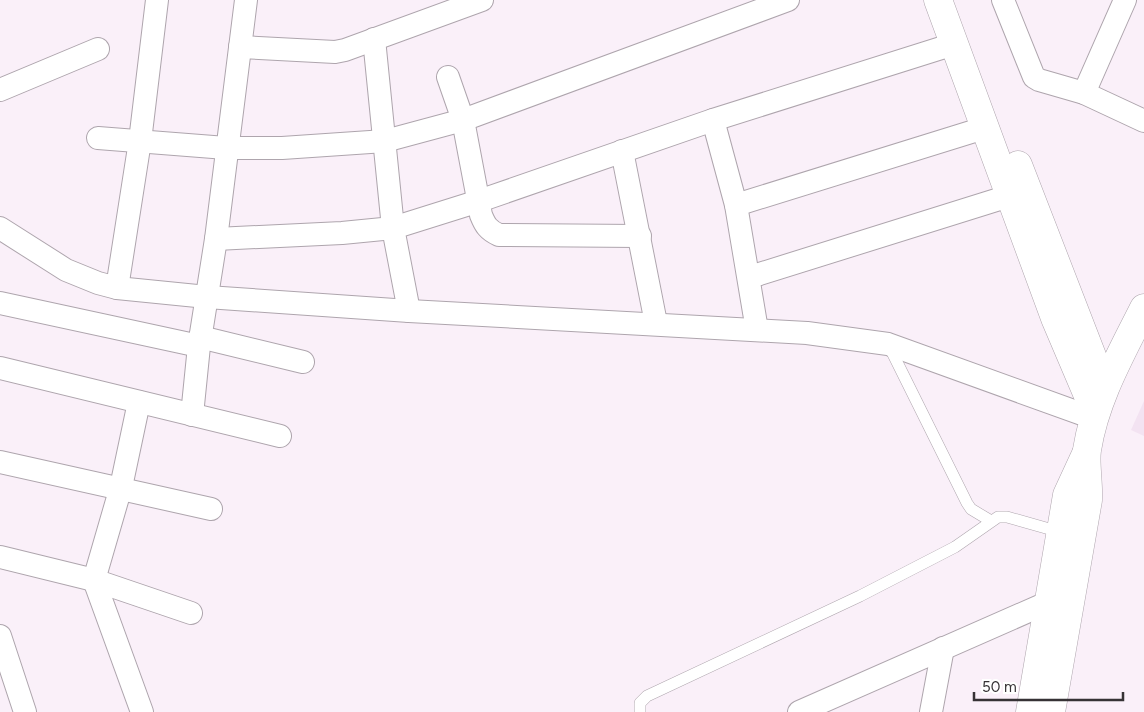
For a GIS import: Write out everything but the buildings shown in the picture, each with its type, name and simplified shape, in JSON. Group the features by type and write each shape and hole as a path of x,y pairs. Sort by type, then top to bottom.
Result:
{"street":[{"path":"117,288 140,141 157,0"},
{"path":"192,415 246,0"},
{"path":"240,47 335,52 482,0"},
{"path":"98,138 226,148 282,148 385,141 463,120 788,0"},
{"path":"938,0 1055,318 1098,406"},
{"path":"956,0 1098,406"},
{"path":"1003,0 1034,77 1084,93 1144,121"},
{"path":"1084,93 1125,0"},
{"path":"374,39 393,228 409,311"},
{"path":"216,240 342,233 393,228 479,201 713,120 954,44"},
{"path":"0,90 98,49"},
{"path":"448,77 463,120 486,227 499,235 640,236"},
{"path":"713,120 736,205 750,277 757,330"},
{"path":"736,205 984,128"},
{"path":"622,151 656,323"},
{"path":"750,277 1009,196"},
{"path":"0,228 66,270 98,283 117,288 207,297 409,311 656,323 807,333 888,344 1098,406"},
{"path":"0,303 302,362"},
{"path":"1051,712 1060,600 1061,532 1067,495 1087,453 1098,406 1144,308"},
{"path":"0,368 280,436"},
{"path":"140,402 121,487 94,580 142,712"},
{"path":"1030,712 1088,500 1087,453"},
{"path":"0,462 121,487 211,509"},
{"path":"0,557 94,580 191,613"},
{"path":"799,712 839,703 944,648 1060,600"},
{"path":"1,643 25,712"},
{"path":"931,712 944,648"}],"lane":[{"path":"888,344 967,504 971,509 991,521"},
{"path":"640,712 640,703 647,696 869,591 955,547 998,517 1007,517 1061,532"}],"shaded area":[{"path":"1144,401 1144,436 1131,430"}]}
